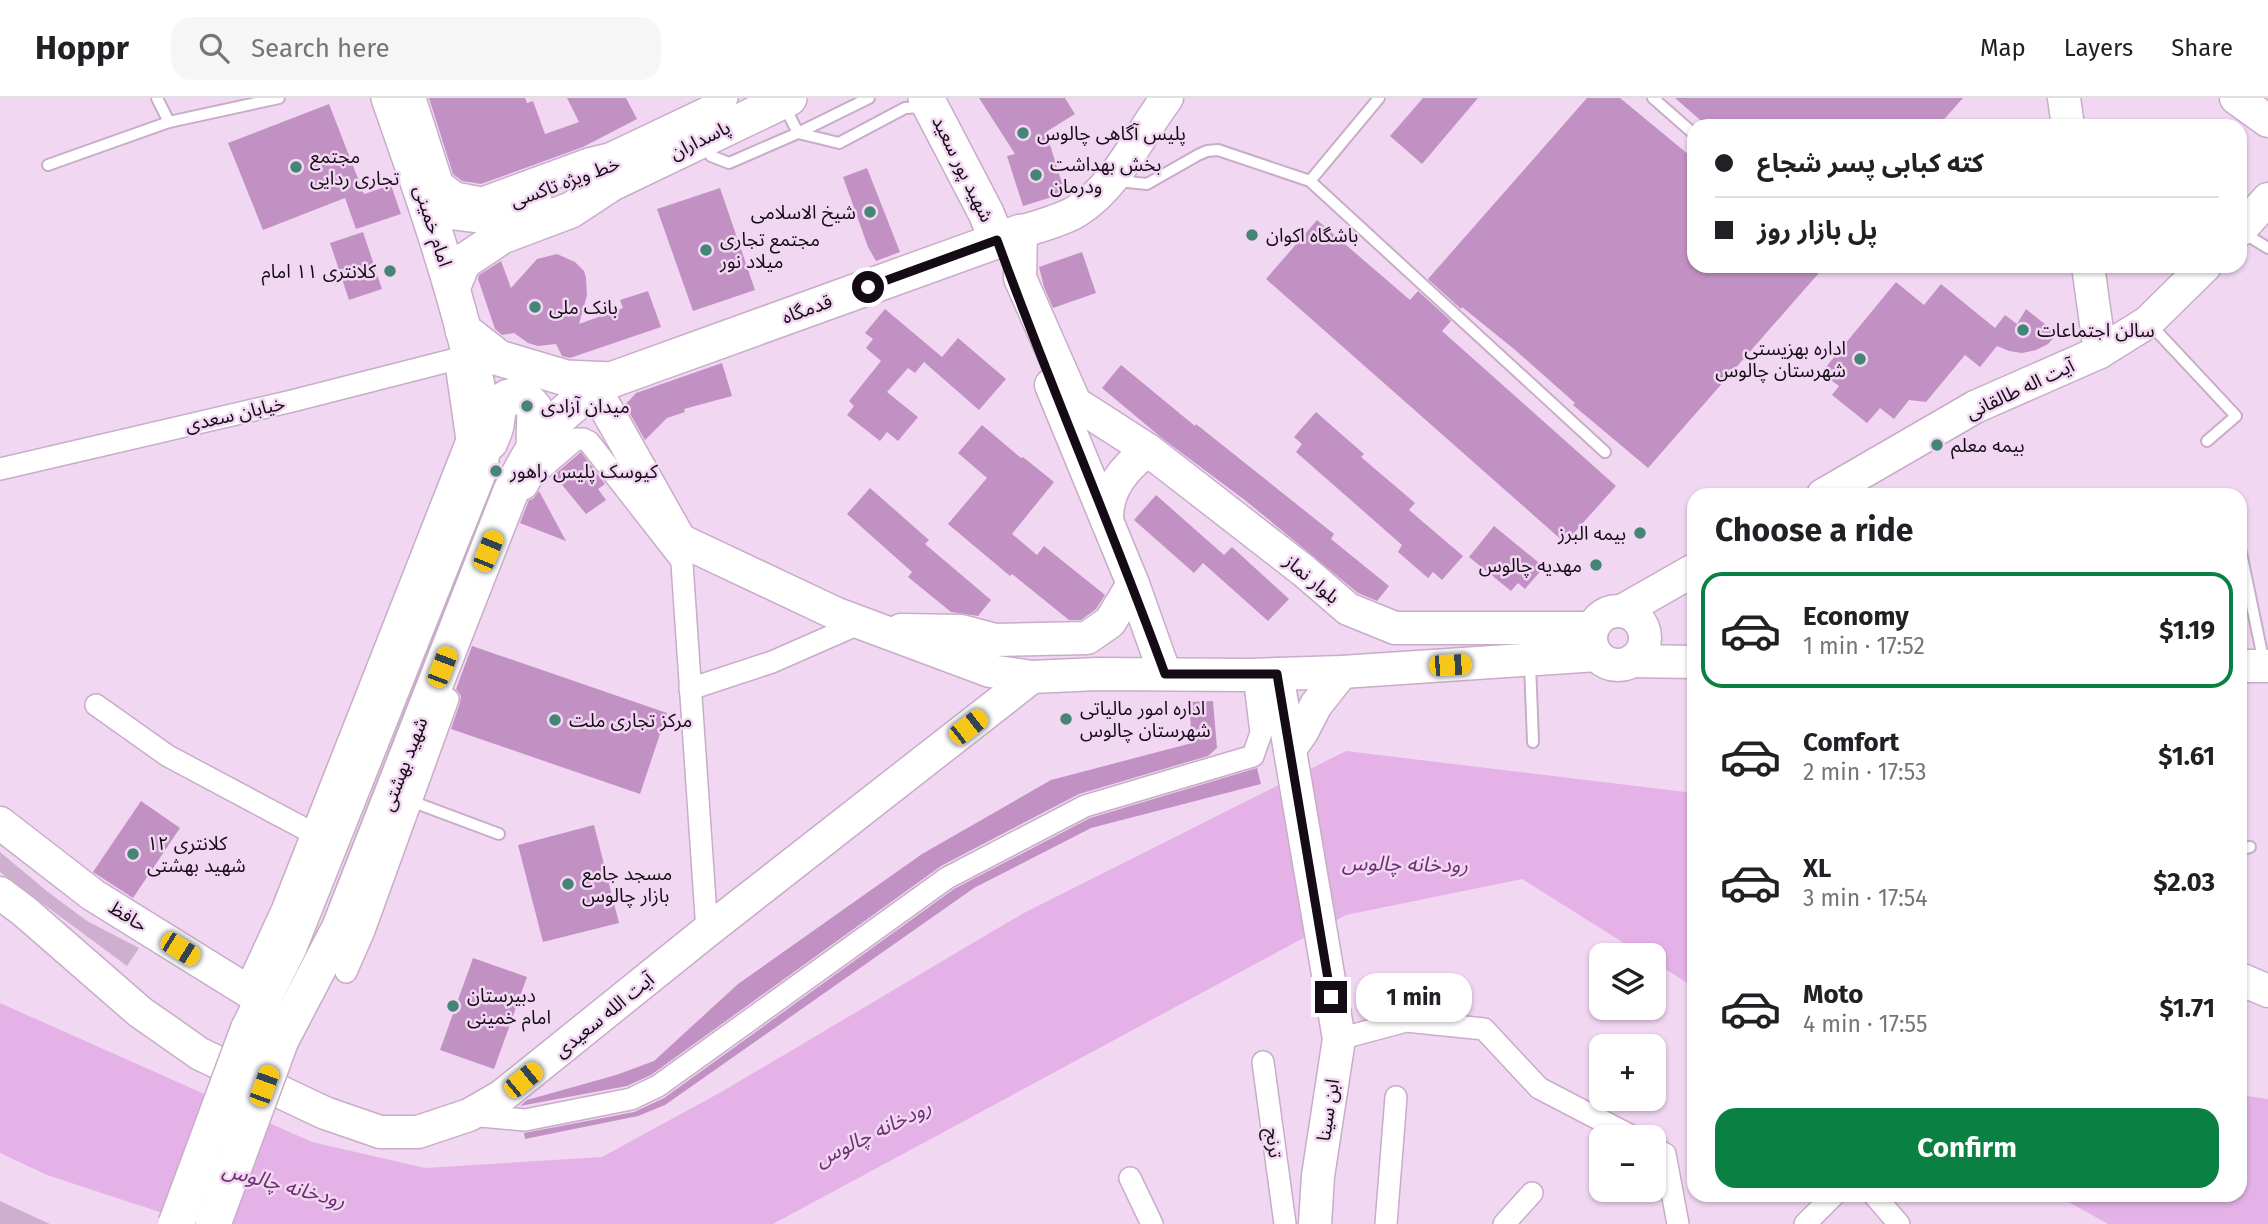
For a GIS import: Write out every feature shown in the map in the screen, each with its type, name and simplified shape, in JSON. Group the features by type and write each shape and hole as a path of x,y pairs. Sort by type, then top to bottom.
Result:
{"main road":[{"name":"امام خمینی","path":"389,98 453,286 463,348"},
{"path":"1165,674 1133,584 1042,363 1009,236 1076,212 1112,180 1167,98"},
{"path":"2064,98 2067,119"},
{"path":"2236,98 2268,121"},
{"name":"پاسداران","path":"615,173 697,134 737,108 785,100"},
{"name":"شهید پور سعید","path":"929,103 986,213 1009,236"},
{"path":"422,192 446,211 495,217 615,173"},
{"path":"453,286 463,262 502,236 571,210 615,173"},
{"path":"2247,223 2268,199"},
{"name":"قدمگاه","path":"603,384 1009,236"},
{"name":"بلوار نماز","path":"1009,236 1020,278 1075,403 1148,450 1304,571 1348,609 1395,628 1595,642"},
{"path":"2089,273 2100,352"},
{"name":"آیت اله طالقانی","path":"1835,488 1975,407 2100,352 2148,322 2198,273"},
{"path":"463,348 566,378 603,384 681,551 837,614 990,671 1032,677 1342,672 1530,660 1595,642"},
{"name":"شهید بهشتی","path":"176,1224 252,1006 289,947 321,838 480,468 484,445 483,409 463,348"},
{"name":"شهید بهشتی","path":"213,1224 281,1040 340,928 401,798 511,491 534,446 573,404 603,384"},
{"path":"480,468 496,425 499,406 508,398 514,396 526,399 535,409 534,446"},
{"path":"1107,521 1108,499 1118,479 1148,450"},
{"path":"1595,642 1610,664 1619,665 1651,609 1681,577"},
{"path":"870,626 961,631 995,639 1087,638 1110,622 1133,584"},
{"path":"1595,642 1605,615 1661,649 1687,659"},
{"path":"1290,749 1316,705 1342,672"},
{"path":"1266,675 1290,749"},
{"name":"آیت الله سعیدی","path":"0,894 24,911 140,1012 200,1054 325,1113 380,1132 418,1132 468,1115 502,1096 707,931 1032,677"},
{"name":"ابن سینا","path":"1290,749 1339,1039 1318,1176 1315,1224"},
{"name":"حافظ","path":"0,823 93,895 252,1006"},
{"path":"2247,982 2268,991"}],"street":[{"path":"96,705 168,756 321,838 467,440 463,348 374,98"},
{"path":"415,98 442,182 456,193 482,198 737,108"},
{"name":"خیابان سعدی","path":"0,469 292,401 463,348"},
{"path":"346,972 364,931 401,798 523,495 533,476 576,439 589,442 681,551 707,931"},
{"path":"690,689 870,626"},
{"path":"468,1115 525,1121 631,1099 658,1086 936,886 969,866 1085,806 1253,756 1261,733 1266,675"},
{"path":"1339,1039 1406,1021 1485,1029 1539,1088 1610,1125"},
{"name":"ترنج","path":"1264,1062 1284,1224"},
{"path":"1386,1224 1396,1097"},
{"path":"1666,1159 1678,1224"},
{"path":"1129,1178 1153,1224"},
{"path":"1504,1224 1532,1194"},
{"path":"1805,1224 1827,1202"},
{"path":"1880,1202 1899,1224"}],"lane":[{"path":"157,98 169,122"},
{"path":"48,165 169,122 279,98"},
{"name":"خط ویژه تاکسی","path":"401,98 431,187 450,202 496,209 564,180 607,169 615,173"},
{"path":"697,134 710,156 729,163 869,98"},
{"path":"1310,181 1379,98"},
{"path":"1653,98 1687,128"},
{"path":"785,100 798,133"},
{"path":"798,133 839,143 905,108 929,103"},
{"path":"1112,180 1147,184 1207,151 1218,150 1310,181 1605,452"},
{"path":"2247,235 2268,248"},
{"path":"2148,322 2236,416 2207,441"},
{"path":"2247,596 2257,665"},
{"path":"1530,660 1533,742"},
{"path":"401,798 499,834"}],"shaded area":[{"path":"476,525 481,527 326,924 280,1009 275,1007 321,923"},
{"path":"0,852 87,921 139,948 127,966 0,872"},
{"path":"0,1201 50,1224 0,1224"}],"water":[{"name":"رودخانه چالوس","path":"1346,751 1687,792 1687,983 1666,970 1666,943 1624,943 1522,879 1346,915 773,1224 196,1224 47,1175 0,1153 0,1003 312,1142 425,1168 602,1157 723,1091 1022,914"},
{"path":"2247,1096 2268,1099 2268,1224 2108,1224 2069,1202 2247,1202"}],"building":[{"path":"429,98 525,98 527,103 533,101 545,134 579,122 567,98 626,98 637,119 583,147 481,184 462,181 453,174"},
{"path":"979,98 1065,98 1075,114 1046,132 1065,193 1023,206 1007,156 1015,154"},
{"path":"1423,98 1478,98 1422,164 1390,136"},
{"path":"1587,98 1620,98 1687,153 1687,273 1819,273 1648,468 1573,405 1575,403 1514,349 1462,307 1461,309 1428,279"},
{"path":"1675,98 1963,98 1944,119 1699,119"},
{"name":"مجتمع تجاری ردایی","path":"329,104 364,194 391,185 401,214 356,229 345,198 263,230 228,143"},
{"name":"شیخ الاسلامی","path":"867,168 900,252 876,261 868,247 843,177"},
{"name":"مجتمع تجاری میلاد نور","path":"720,188 755,290 693,311 657,209"},
{"path":"1317,220 1410,300 1418,291 1451,321 1442,331 1616,486 1565,543 1266,279"},
{"path":"363,232 382,289 349,300 330,243"},
{"path":"1082,252 1096,293 1053,308 1039,267"},
{"name":"بانک ملی","path":"557,254 575,262 584,271 587,295 579,324 623,308 620,300 648,291 661,327 570,358 562,356 556,344 538,346 528,343 514,333 502,335 495,329 479,275 501,261 511,288 537,259"},
{"name":"اداره بهزیستی شهرستان چالوس","path":"1896,282 1924,305 1941,284 1995,328 2005,315 2017,324 2026,309 2057,334 2048,344 2022,353 1997,346 1980,367 1965,355 1926,402 1909,400 1894,419 1880,408 1867,423 1832,395 1839,386 1821,373"},
{"path":"885,309 942,357 958,338 1006,379 979,410 924,362 915,373 908,368 887,392 918,417 898,441 887,432 880,441 847,415 854,406 849,401 881,361 866,348 873,339 865,333"},
{"path":"722,363 732,396 684,409 685,412 667,418 645,440 625,405 636,393"},
{"path":"1121,365 1334,534 1331,539 1389,586 1377,601 1358,593 1102,388"},
{"path":"1316,412 1364,454 1361,457 1415,503 1409,510 1463,556 1442,580 1433,572 1428,578 1398,552 1402,545 1296,452 1302,444 1294,437"},
{"path":"982,425 1054,482 1012,534 1037,555 1044,546 1105,595 1096,609 1081,620 1069,620 1012,574 1010,576 948,524 987,478 958,453"},
{"path":"581,452 605,484 598,489 606,500 586,514 554,475"},
{"path":"870,488 929,540 925,544 991,600 978,616 951,612 908,577 912,572 847,514"},
{"path":"539,491 566,541 520,523 529,500"},
{"path":"1156,495 1224,555 1232,547 1289,599 1268,621 1203,563 1194,573 1134,520"},
{"path":"1494,526 1544,567 1525,589 1518,583 1511,591 1469,557"},
{"name":"مرکز تجاری ملت","path":"472,646 667,713 640,794 451,729 461,696 456,689"},
{"path":"1213,701 1217,748 1208,756 1079,794 941,866 651,1075 627,1086 520,1106 527,1100 616,1075 654,1061 738,984 922,854 1051,780 1192,743 1189,702"},
{"path":"1257,768 1261,784 1091,828 974,888 665,1105 638,1116 525,1139 524,1133 634,1112 664,1098 954,889 1090,818"},
{"name":"کلانتری ۱۲ شهید بهشتی","path":"141,801 180,828 133,898 93,872"},
{"name":"مسجد جامع بازار چالوس","path":"594,825 619,923 543,942 518,845"},
{"path":"473,958 527,977 494,1069 440,1050"}],"place":[{"name":"پلیس آگاهی چالوس","path":"1023,133"},
{"name":"مجتمع تجاری ردایی","path":"296,167"},
{"name":"بخش بهداشت ودرمان","path":"1036,175"},
{"name":"شیخ الاسلامی","path":"870,212"},
{"name":"باشگاه اکوان","path":"1252,235"},
{"name":"مجتمع تجاری میلاد نور","path":"706,250"},
{"name":"کلانتری ۱۱ امام","path":"390,271"},
{"name":"بانک ملی","path":"535,307"},
{"name":"سالن اجتماعات","path":"2023,330"},
{"name":"اداره بهزیستی شهرستان چالوس","path":"1860,359"},
{"name":"میدان آزادی","path":"527,406"},
{"name":"بیمه معلم","path":"1937,445"},
{"name":"کیوسک پلیس راهور","path":"496,471"},
{"name":"بیمه البرز","path":"1640,533"},
{"name":"مهدیه چالوس","path":"1596,565"},
{"name":"اداره امور مالیاتی شهرستان چالوس","path":"1066,719"},
{"name":"مرکز تجاری ملت","path":"555,720"},
{"name":"کلانتری ۱۲ شهید بهشتی","path":"133,854"},
{"name":"مسجد جامع بازار چالوس","path":"568,884"},
{"name":"دبیرستان امام خمینی","path":"453,1006"}],"route":[{"path":"868,287 997,240 1042,363 1133,584 1165,674 1277,674 1331,997"}]}
